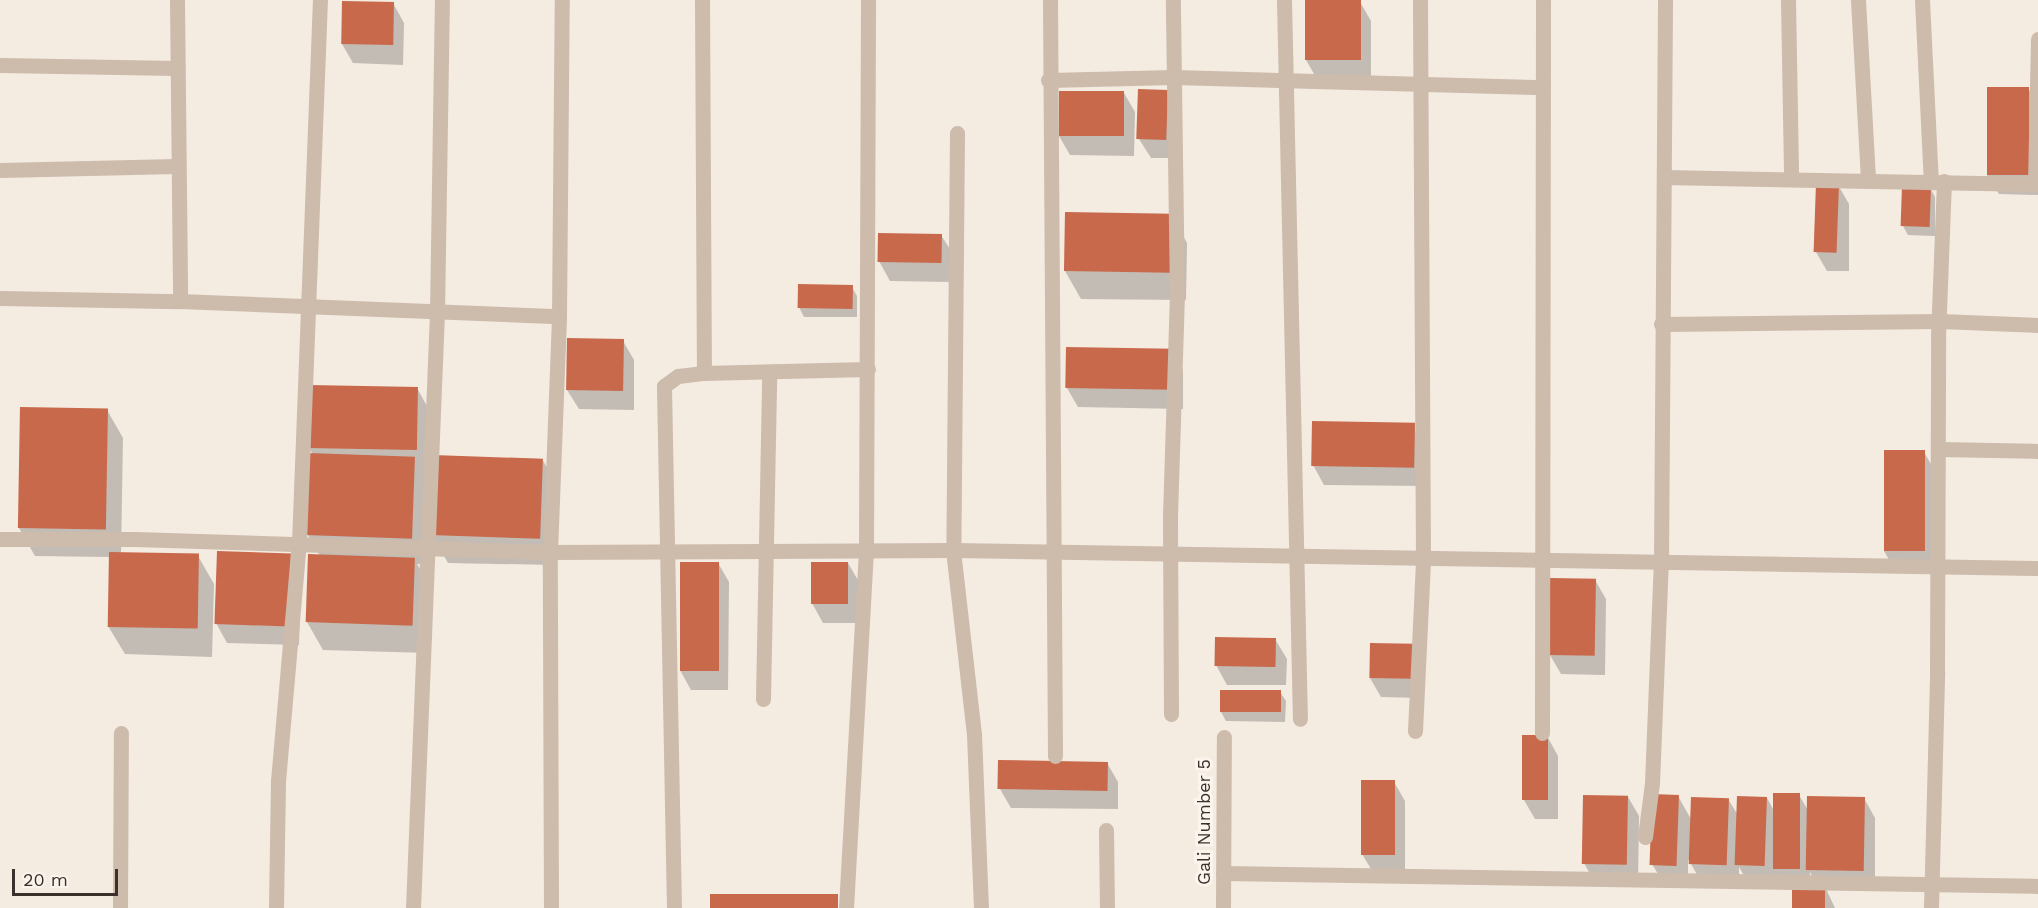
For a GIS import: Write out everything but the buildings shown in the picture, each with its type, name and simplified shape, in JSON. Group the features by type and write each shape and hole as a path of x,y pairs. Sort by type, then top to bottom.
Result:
{"street":[{"path":"177,0 180,301"},
{"path":"276,908 278,781 299,543 310,309 320,0"},
{"path":"413,908 437,314 442,0"},
{"path":"551,908 550,552 559,316 562,0"},
{"path":"702,0 704,373"},
{"path":"846,908 866,552 868,0"},
{"path":"1050,0 1048,80 1051,552 1055,756"},
{"path":"1171,714 1170,553 1177,298 1173,0"},
{"path":"1284,0 1299,556 1300,718"},
{"path":"1415,731 1423,559 1420,0"},
{"path":"1542,733 1540,561 1543,0"},
{"path":"1645,837 1652,783 1661,563 1665,0"},
{"path":"1788,0 1791,179"},
{"path":"1858,0 1868,181"},
{"path":"1922,0 1938,182 1940,321 1931,908"},
{"path":"1664,177 2037,184 2038,39"},
{"path":"0,65 177,68"},
{"path":"1048,80 1174,77 1420,86 1543,87"},
{"path":"957,133 953,550 975,734 981,908"},
{"path":"0,170 177,166"},
{"path":"0,298 180,301 310,309 559,316"},
{"path":"1661,324 1940,321 2038,325"},
{"path":"674,908 669,552 664,386 678,376 704,373 868,369"},
{"path":"763,699 769,372"},
{"path":"1938,449 2038,451"},
{"path":"0,539 299,543 550,552 953,550 1937,569 2038,568"},
{"path":"120,908 121,733"},
{"name":"Gali Number 5","path":"1223,908 1224,737"},
{"path":"1106,830 1107,908"},
{"path":"1223,873 2038,886"}]}
